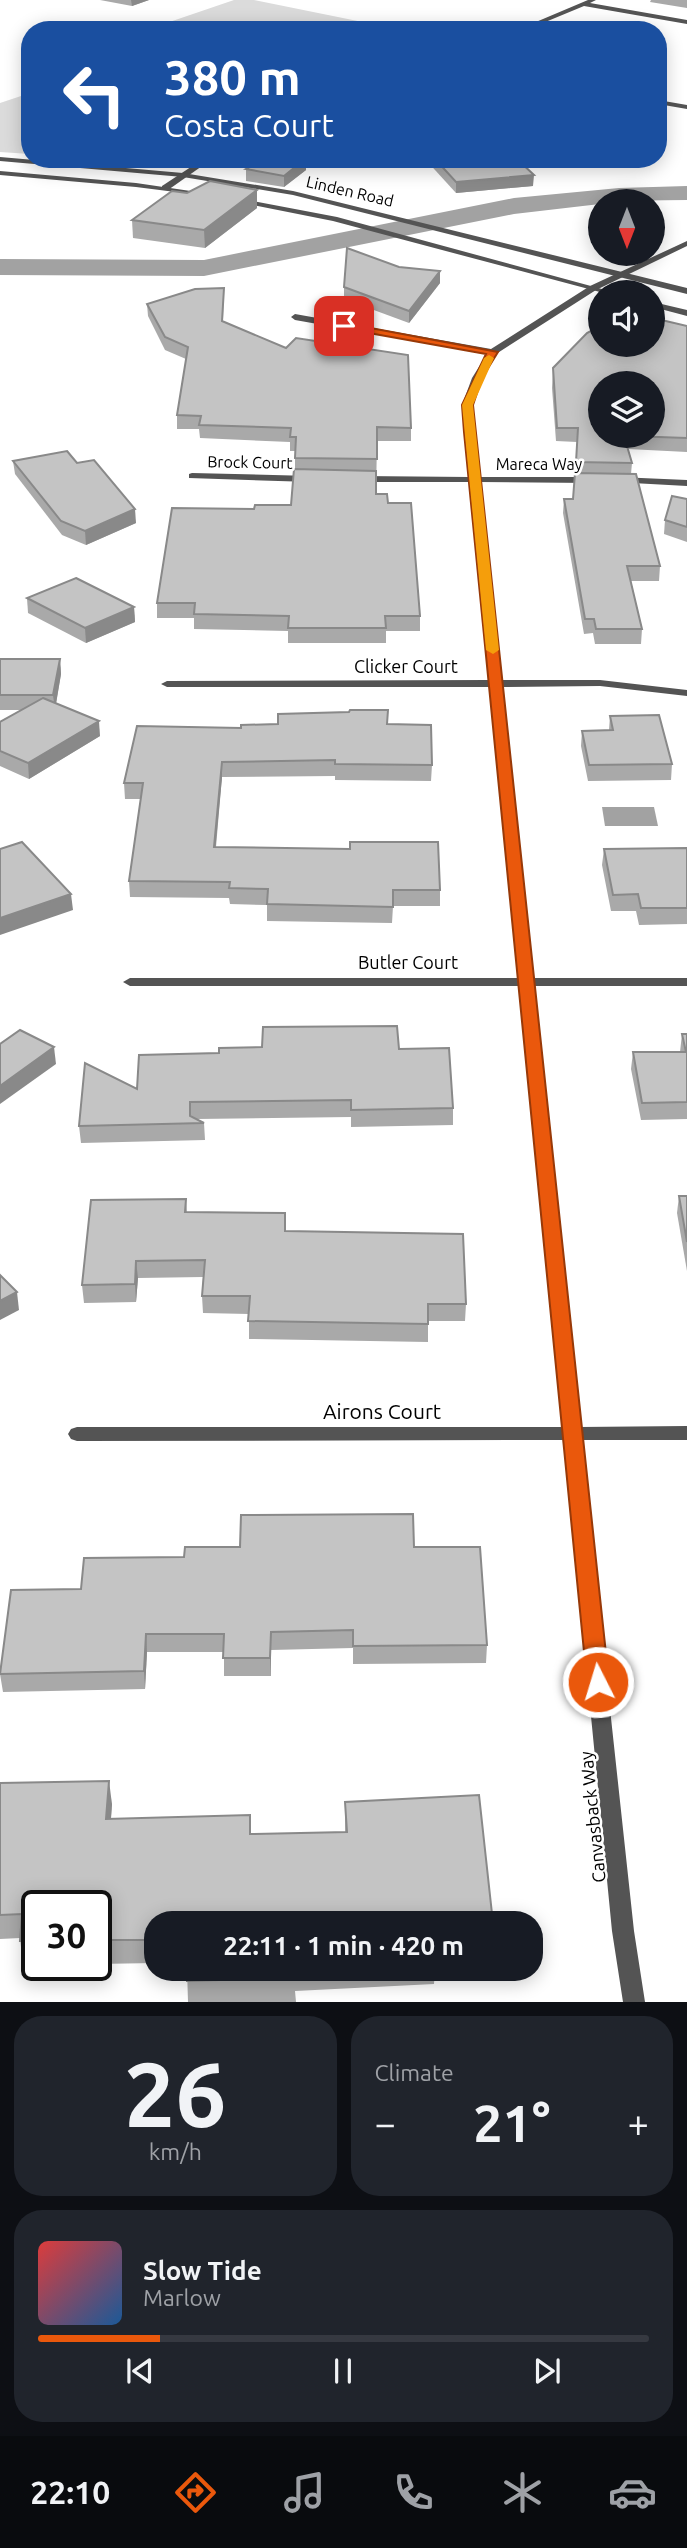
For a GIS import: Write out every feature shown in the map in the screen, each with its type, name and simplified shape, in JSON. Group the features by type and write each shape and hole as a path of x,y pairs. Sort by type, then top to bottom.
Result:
{"street":[{"path":"542,21 593,0"},
{"path":"584,4 687,22"},
{"path":"667,105 687,107"},
{"name":"Linden Road","path":"0,159 21,161"},
{"name":"Linden Road","path":"104,168 184,175 293,193 393,215 687,291"},
{"path":"165,188 194,168"},
{"path":"0,173 165,188 220,196"},
{"name":"Linden Road","path":"231,198 354,224 588,287"},
{"name":"Canvasback Way","path":"611,280 687,243"},
{"name":"Canvasback Way","path":"588,291 493,352 477,378 467,405 623,1931 634,2002"},
{"path":"665,307 687,313"},
{"path":"295,317 493,352"},
{"name":"Brock Court","path":"192,476 320,479"},
{"path":"348,479 474,479"},
{"name":"Mareca Way","path":"474,479 597,480"},
{"path":"611,480 687,483"},
{"name":"Clicker Court","path":"167,684 600,683 687,693"},
{"name":"Butler Court","path":"130,982 687,982"},
{"name":"Airons Court","path":"77,1434 687,1433"}],"shaded area":[{"path":"234,0 254,0 358,21 172,21"},
{"path":"21,96 21,153 0,152 0,103"},
{"path":"602,807 654,807 658,826 605,826"}],"building":[{"path":"248,168 294,168 284,176 246,169"},
{"path":"443,168 527,168 534,175 456,182"},
{"path":"210,181 257,190 204,230 132,220 172,191 187,193"},
{"path":"347,248 399,267 440,271 409,311 344,287"},
{"path":"224,288 222,321 286,348 296,338 408,355 411,428 377,427 377,459 295,458 296,437 290,437 291,428 199,425 201,416 177,415 188,347 165,337 147,304 195,289"},
{"path":"665,321 687,326 687,438 665,437 665,371 588,371 588,448 628,448 632,463 576,462 578,428 557,428 553,368 587,333 588,357 665,357"},
{"path":"67,451 77,463 94,460 135,509 85,531 61,521 13,461"},
{"path":"294,469 376,471 376,494 387,494 388,503 411,503 420,616 385,616 386,628 288,628 289,616 194,614 195,603 157,603 172,508 254,509 255,505 291,505"},
{"path":"575,473 636,474 660,566 627,566 642,629 596,629 594,619 585,619 564,499 573,499"},
{"path":"672,496 687,499 687,527 665,520"},
{"path":"76,578 134,607 85,628 27,598"},
{"path":"0,659 60,659 53,695 0,695"},
{"path":"43,698 99,721 28,763 0,751 0,722"},
{"path":"388,710 387,724 431,725 432,765 335,764 335,760 222,762 214,847 350,849 350,842 438,842 440,890 393,890 393,907 267,904 268,889 229,888 230,882 129,881 143,783 124,783 137,726 241,728 241,725 278,724 278,714"},
{"path":"659,715 672,764 589,765 582,731 613,730 610,716"},
{"path":"22,842 71,894 0,918 0,849"},
{"path":"687,848 687,908 641,908 638,894 613,895 604,849"},
{"path":"397,1026 399,1049 449,1048 453,1108 351,1110 351,1100 190,1102 190,1116 204,1123 79,1126 85,1063 137,1089 139,1055 219,1053 219,1048 262,1047 263,1027"},
{"path":"20,1030 54,1047 0,1086 0,1044"},
{"path":"682,1034 687,1034 687,1102 642,1103 633,1052 686,1052"},
{"path":"679,1196 687,1196 687,1242"},
{"path":"186,1199 185,1212 285,1213 285,1231 463,1234 466,1304 428,1304 428,1324 248,1321 250,1296 202,1296 205,1260 136,1261 135,1284 82,1285 91,1200"},
{"path":"0,1275 17,1292 0,1301"},
{"path":"413,1514 414,1547 480,1547 487,1645 353,1646 353,1630 271,1632 270,1658 223,1658 224,1634 146,1634 144,1671 0,1674 11,1590 81,1589 84,1558 184,1557 185,1547 240,1547 241,1515"},
{"path":"109,1781 106,1819 250,1815 250,1834 347,1832 345,1802 479,1795 492,1911 144,1911 144,1940 112,1940 112,1890 21,1890 21,1914 0,1915 0,1783"}],"waterway":[{"path":"0,267 204,268 514,206 619,195 687,193"}],"slow traffic":[{"path":"489,358 477,378 467,405 493,650"}],"route":[{"path":"344,326 493,352 477,378 467,405 469,432 557,1263 598,1682"}]}
